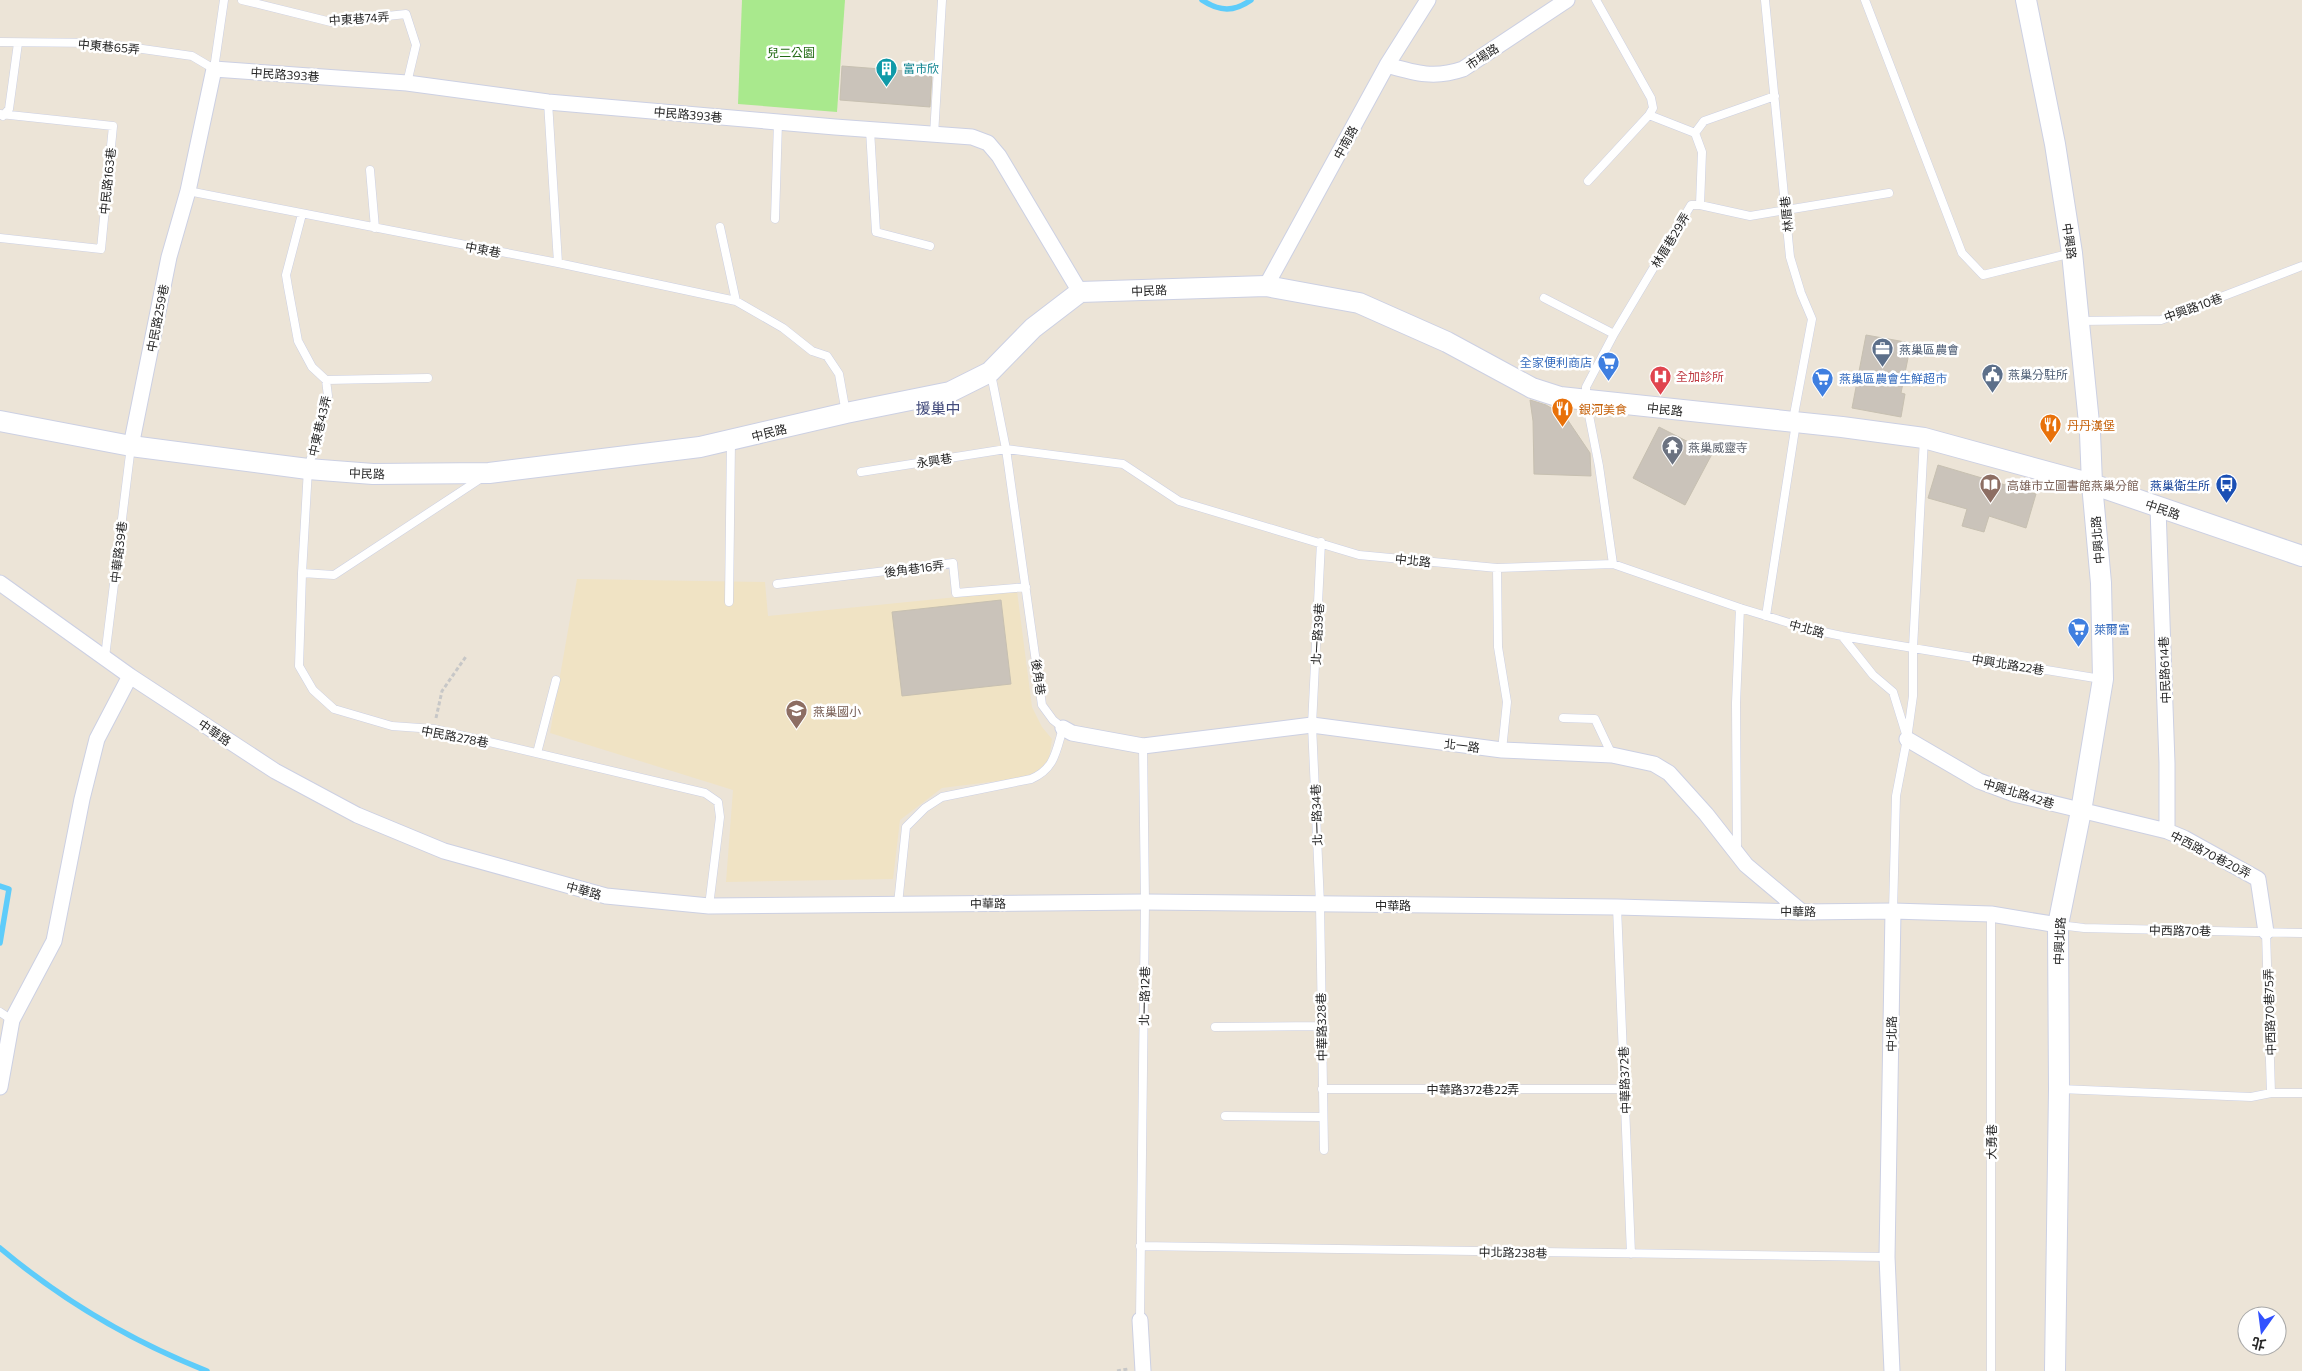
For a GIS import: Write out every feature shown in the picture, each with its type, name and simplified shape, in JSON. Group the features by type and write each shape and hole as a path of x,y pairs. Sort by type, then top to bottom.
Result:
{"street":[{"name":"中南路","path":"1266,286 1387,65 1428,0"},
{"name":"市場路","path":"1387,65 1422,75 1448,74 1463,69 1567,0"},
{"name":"中興路","path":"2026,0 2055,144 2072,253 2090,433 2092,484"},
{"name":"中民路393巷","path":"214,69 407,83 548,102 972,137 988,143 999,156 1080,292"},
{"path":"188,191 214,69"},
{"name":"中民路259巷","path":"131,446 169,258 188,191"},
{"name":"中民路","path":"0,421 131,446 308,469 373,474 489,473 700,448 846,413 950,392 990,372 1034,328 1080,292 1266,286 1359,303 1447,342 1532,388 1560,397 1924,438 2092,484 2302,556"},
{"name":"中興北路","path":"2055,1371 2059,1089 2058,925 2082,811 2103,679 2101,583 2092,484"},
{"name":"中民路614巷","path":"2158,508 2167,764 2167,832"},
{"name":"中華路","path":"0,583 130,676 274,772 357,815 444,852 606,896 709,906 1145,902 1617,907 1802,912 1893,911 1990,914 2058,925"},
{"path":"0,1087 6,1016 54,941 82,799 97,739 130,676"},
{"name":"北一路","path":"1063,728 1072,733 1143,746 1312,725 1502,750 1612,755 1654,764 1669,773 1706,814 1746,865 1802,912"},
{"name":"中興北路42巷","path":"1908,739 1979,781 2014,794 2082,811"},
{"name":"中西路70巷20弄","path":"2082,811 2184,838 2258,878 2266,932"},
{"name":"中北路","path":"1892,1371 1887,1257 1893,911"},
{"path":"1140,1320 1143,1371"}],"lane":[{"path":"214,69 224,0"},
{"name":"中東巷74弄","path":"242,0 331,22 406,14 416,45 407,83"},
{"path":"934,135 942,0"},
{"path":"1588,181 1649,115 1652,108 1651,98 1596,0"},
{"name":"林厝巷","path":"1765,0 1790,257 1801,293 1812,319 1794,423 1766,616"},
{"path":"1865,0 1962,253 1983,274 2072,253"},
{"name":"中東巷65弄","path":"0,42 100,43 192,56 214,69"},
{"path":"1,116 8,110 18,43"},
{"path":"1649,115 1695,133 1704,121 1775,96"},
{"path":"548,102 558,263"},
{"name":"中民路163巷","path":"0,238 100,248 113,126 1,116"},
{"path":"775,219 778,122"},
{"path":"870,130 876,232 930,246"},
{"name":"林厝巷29弄","path":"1586,400 1586,387 1614,334 1691,205 1700,205 1702,152 1695,133"},
{"path":"370,170 375,228"},
{"name":"中東巷","path":"188,191 558,263 736,301 782,328 812,351 827,356 839,374 846,413"},
{"path":"1700,205 1750,216 1889,193"},
{"name":"中東巷43弄","path":"302,214 286,275 298,340 312,367 326,380 328,396 308,469"},
{"path":"720,227 736,301"},
{"name":"中興路10巷","path":"2079,321 2161,320 2302,266"},
{"path":"1544,298 1614,334"},
{"name":"後角巷","path":"990,372 1006,449 1042,705 1053,720 1063,728"},
{"path":"326,380 428,378"},
{"path":"1586,400 1613,564"},
{"path":"1913,648 1924,438"},
{"path":"729,602 731,441"},
{"name":"中華路39巷","path":"105,657 131,446"},
{"name":"永興巷","path":"861,472 1006,449"},
{"name":"中北路","path":"1006,449 1124,464 1180,501 1359,555 1497,568 1613,564 1766,616 1842,636 1913,648 1913,696 1908,739 1896,796 1893,911"},
{"name":"中民路278巷","path":"308,469 299,666 313,690 334,709 392,726 434,729 705,793 718,802 720,817 709,906"},
{"path":"302,573 334,576 489,473"},
{"name":"北一路39巷","path":"1312,725 1321,542"},
{"name":"後角巷16弄","path":"777,584 953,563 956,593 1026,587"},
{"path":"1497,568 1498,646 1507,702 1502,750"},
{"path":"1737,853 1736,703 1740,608"},
{"path":"1842,636 1873,675 1893,692 1908,739"},
{"name":"中興北路22巷","path":"1913,648 2103,679"},
{"path":"537,753 556,680"},
{"path":"1563,718 1595,719 1612,755"},
{"name":"北一路34巷","path":"1312,725 1320,904"},
{"path":"898,904 906,827 925,808 942,797 1031,779 1043,774 1052,763 1063,728"},
{"name":"北一路12巷","path":"1140,1320 1145,902 1143,746"},
{"name":"中華路328巷","path":"1320,904 1324,1150"},
{"name":"中華路372巷","path":"1617,907 1632,1254"},
{"name":"大勇巷","path":"1990,914 1991,1371"},
{"name":"中西路70巷","path":"2058,925 2084,928 2302,933"},
{"name":"中西路70巷75弄","path":"2266,932 2271,1093"},
{"path":"1215,1027 1321,1026"},
{"name":"中華路372巷22弄","path":"1322,1089 1624,1089"},
{"path":"2059,1089 2251,1097 2271,1093 2302,1093"},
{"path":"1225,1116 1323,1117"},
{"name":"中北路238巷","path":"1140,1246 1887,1257"}],"path":[{"path":"434,729 442,691 467,655"}],"shaded area":[{"name":"燕巢國小","path":"577,579 765,582 768,616 1017,591 1032,707 1042,727 1052,739 1048,765 1037,776 942,788 900,820 893,879 726,882 733,790 550,733"}],"green space":[{"name":"兒二公園","path":"742,0 845,0 837,112 738,104"}],"building":[{"name":"富市欣","path":"842,66 932,73 930,107 840,100"},
{"name":"燕巢區農會","path":"1866,335 1911,343 1901,393 1905,394 1901,417 1852,408"},
{"path":"1530,400 1546,405 1565,416 1590,453 1591,476 1534,474 1533,421"},
{"name":"燕巢威靈寺","path":"1659,427 1712,454 1685,505 1633,478"},
{"name":"高雄市立圖書館燕巢分館","path":"1938,465 2036,494 2026,528 1989,516 1984,532 1962,526 1967,509 1928,498"},
{"path":"1001,600 1011,684 902,696 892,612"}],"waterway":[{"path":"1202,0 1215,7 1227,9 1239,7 1251,0"},
{"path":"0,886 9,889 0,943"},
{"path":"0,1248 48,1285 99,1318 151,1347 207,1371"}],"place":[{"name":"富市欣","path":"887,87"},
{"name":"燕巢區農會","path":"1883,368"},
{"name":"全家便利商店","path":"1608,381"},
{"name":"燕巢分駐所","path":"1992,393"},
{"name":"全加診所","path":"1660,395"},
{"name":"燕巢區農會生鮮超市","path":"1823,397"},
{"name":"銀河美食","path":"1563,428"},
{"name":"丹丹漢堡","path":"2051,444"},
{"name":"燕巢威靈寺","path":"1672,466"},
{"name":"高雄市立圖書館燕巢分館","path":"1991,504"},
{"name":"燕巢衛生所","path":"2226,504"},
{"name":"萊爾富","path":"2078,648"},
{"name":"燕巢國小","path":"797,730"}],"district":[{"name":"援巢中","path":"938,408"}]}
